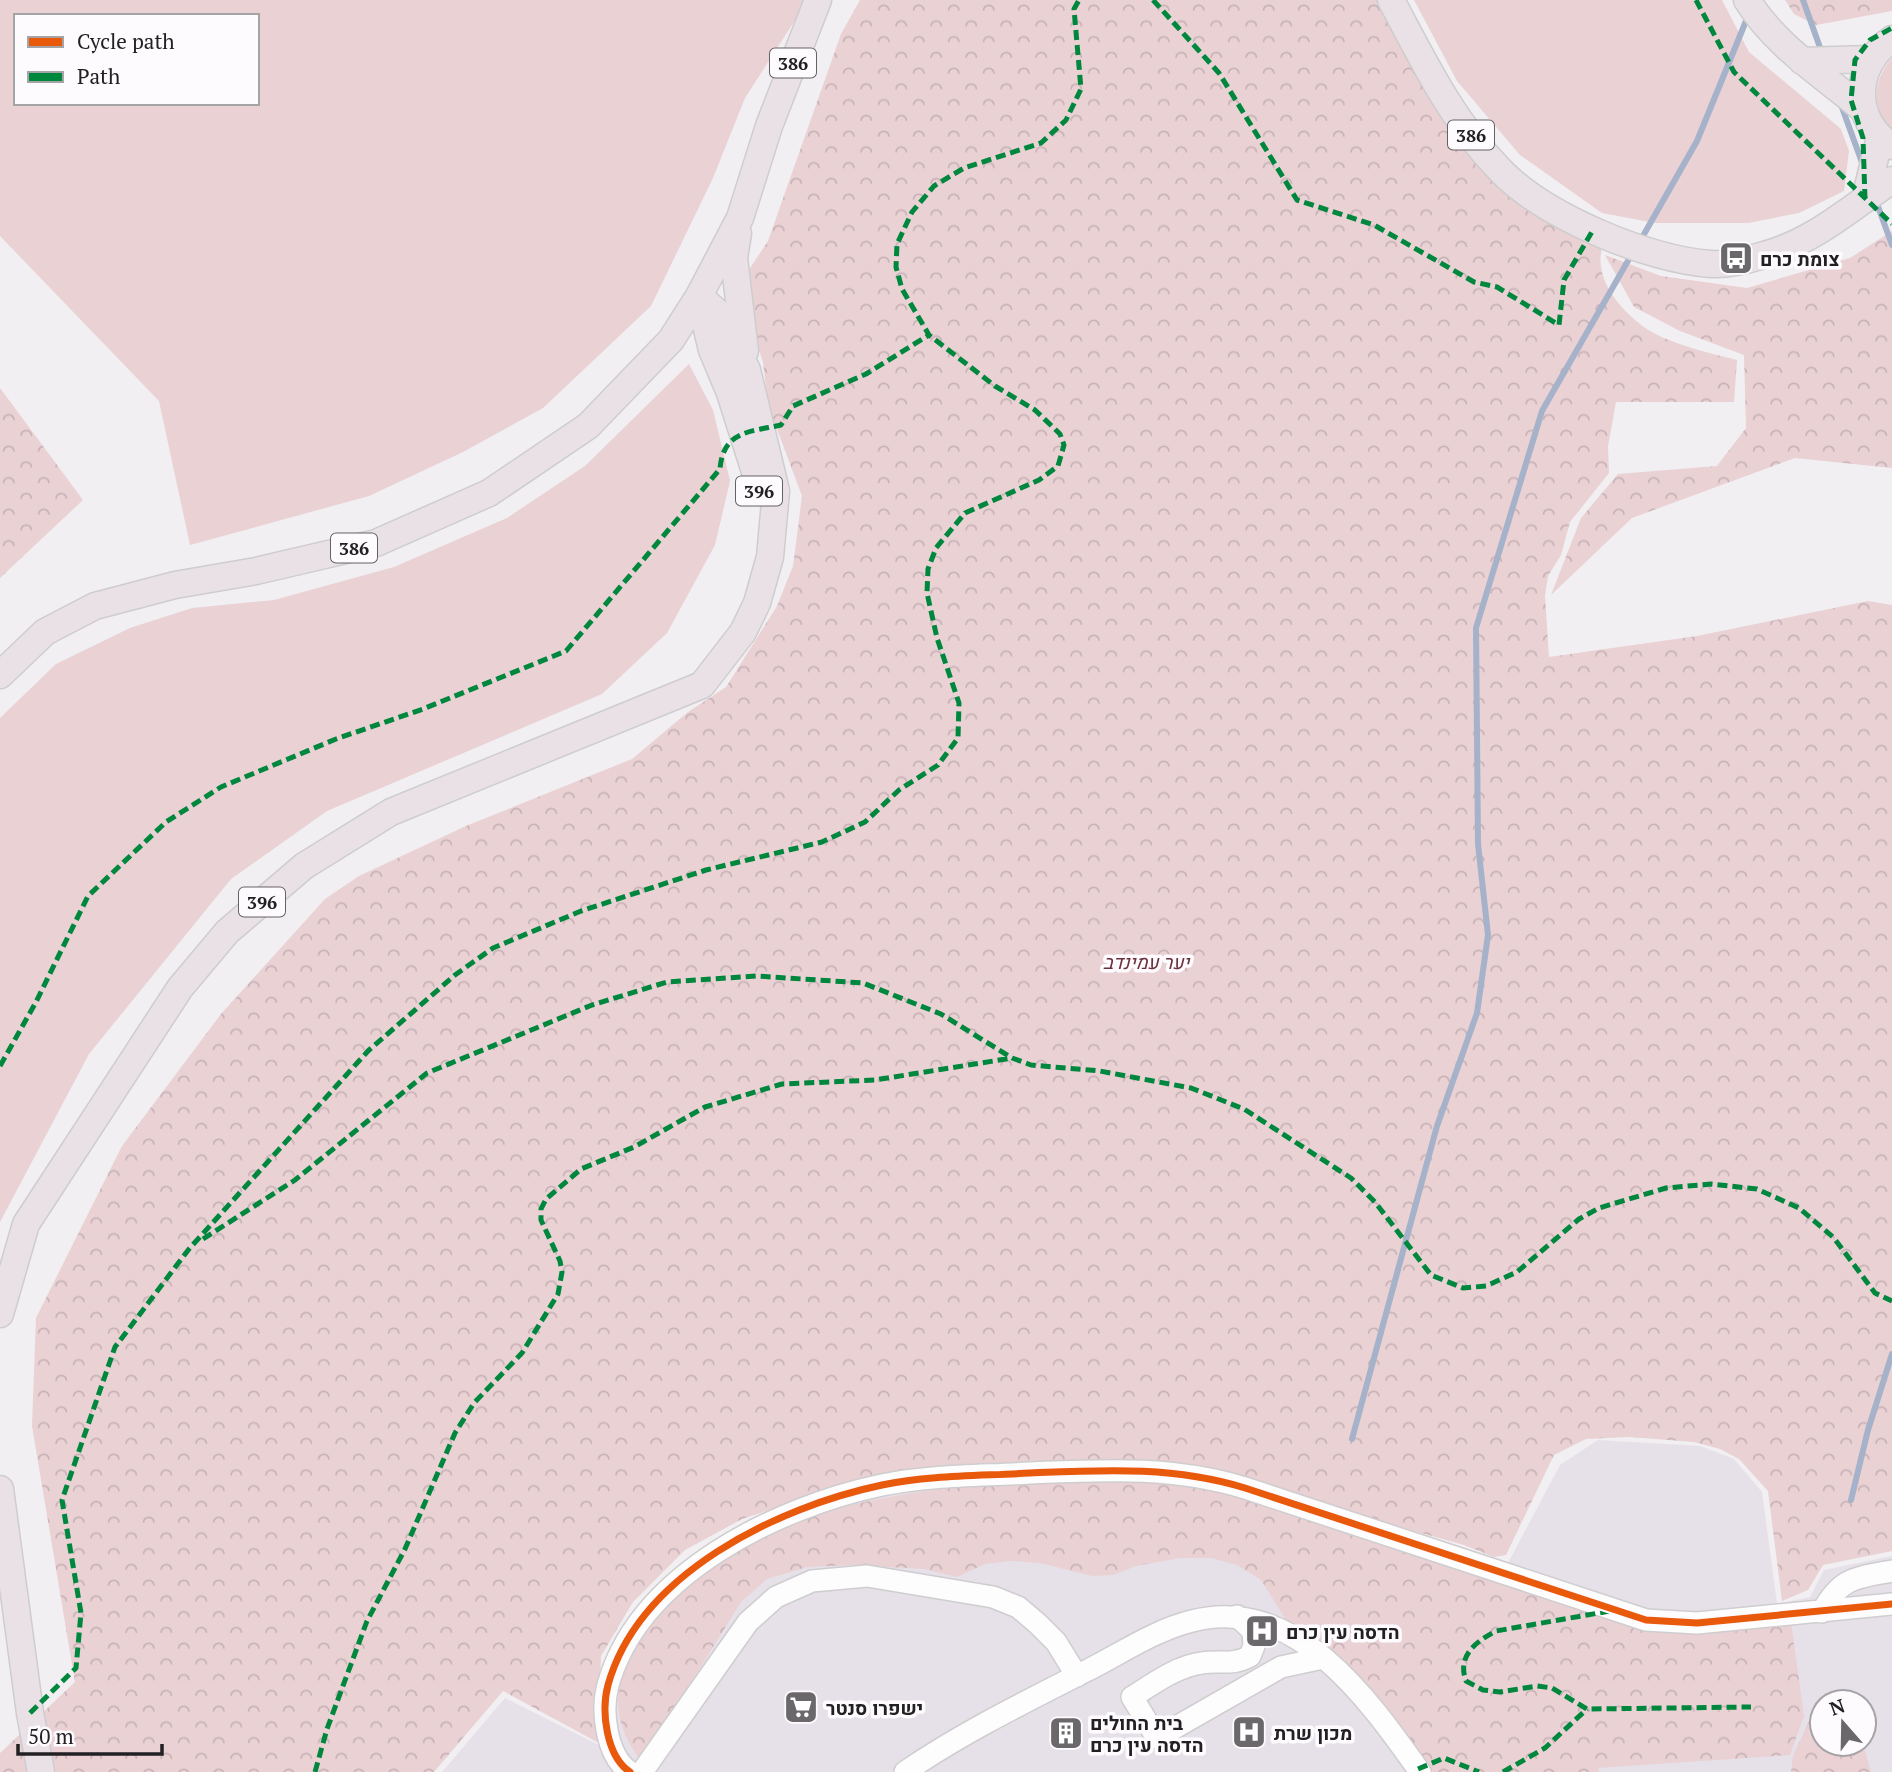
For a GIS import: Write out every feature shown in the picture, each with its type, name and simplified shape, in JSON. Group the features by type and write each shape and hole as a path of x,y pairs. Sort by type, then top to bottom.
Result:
{"main road":[{"name":"386","path":"0,675 45,632 94,606 175,585 256,571 376,542 489,493 588,426 671,340 699,296 740,218 769,126 818,0"},
{"name":"386","path":"1391,0 1440,93 1501,172 1525,191 1603,235 1686,259 1712,264 1734,262 1766,255 1818,233 1892,180"},
{"path":"1748,0 1774,36 1864,110 1886,142 1865,199"},
{"path":"1864,110 1861,89 1870,60 1892,39"},
{"path":"1802,61 1870,60"},
{"path":"740,218 734,258 747,370"},
{"name":"396","path":"0,1314 26,1224 180,988 227,932 304,866 391,812 702,685 743,632 757,603 770,557 776,491 747,370 719,314 699,296"},
{"name":"396","path":"699,296 712,350 757,474 760,511 754,556 735,615 702,685"},
{"path":"0,1489 30,1713 41,1772"}],"street":[{"path":"630,1772 623,1767 606,1730 606,1694 614,1663 648,1611 699,1563 746,1534 797,1512 882,1485 950,1477 1048,1472 1118,1469 1169,1471 1205,1476 1245,1488 1646,1620 1697,1623 1892,1604"},
{"path":"1822,1612 1833,1591 1844,1583 1892,1571"},
{"path":"642,1772 748,1622 776,1597 811,1581 867,1576 993,1597 1018,1607 1038,1624 1056,1642 1077,1676"},
{"path":"1237,1616 1253,1631 1254,1646 1250,1656 1229,1664 1203,1662 1186,1668 1132,1697 1157,1738 1281,1667 1323,1658"},
{"path":"905,1772 1077,1676 1177,1625 1213,1617 1237,1616 1283,1631 1323,1658 1387,1725 1420,1772"}],"shaded area":[{"name":"הדסה עין כרם","path":"1598,1440 1700,1446 1734,1459 1762,1492 1777,1604 1810,1597 1824,1570 1892,1556 1892,1772 442,1772 505,1698 601,1746 602,1676 661,1589 691,1555 741,1530 838,1494 1178,1471 1508,1563 1560,1465"}],"green space":[{"path":"0,0 808,0 745,98 713,178 651,306 543,408 463,452 369,496 190,545 159,401 0,236"},
{"name":"יער עמינדב","path":"860,0 1378,0 1431,94 1603,245 1601,269 1610,291 1625,311 1663,338 1737,360 1734,402 1616,402 1608,446 1609,473 1570,522 1561,555 1548,576 1545,596 1549,657 1697,636 1868,601 1892,605 1892,1551 1823,1565 1808,1590 1782,1601 1768,1491 1739,1459 1720,1449 1694,1442 1629,1437 1586,1439 1554,1455 1506,1555 1494,1557 1464,1545 1292,1497 1209,1469 1170,1462 1124,1463 844,1485 742,1519 685,1550 633,1602 601,1656 597,1742 503,1691 434,1772 0,1772 0,1753 75,1682 32,1426 36,1318 122,1146 221,1014 325,899 359,876 466,826 632,759 688,712 726,687 777,606 793,566 802,496 768,405 763,362 738,286 768,241 841,34"},
{"path":"1414,0 1722,0 1749,52 1841,129 1849,151 1844,191 1799,213 1748,223 1655,223 1602,213 1520,155 1457,81"},
{"path":"1785,0 1892,0 1892,11 1816,25 1794,14"},
{"path":"1892,58 1892,130 1880,113 1877,94 1881,75"},
{"path":"1892,231 1892,468 1795,458 1632,518 1551,595 1581,518 1618,474 1717,466 1746,428 1744,355 1680,331 1634,307 1605,255 1661,276 1747,288 1850,258"},
{"path":"689,364 713,410 730,481 715,545 667,633 602,694 327,811 231,879 89,1054 0,1222 0,718 56,664 130,628 192,608 274,600 394,567 507,518 585,466"},
{"path":"0,388 83,500 0,578"},
{"path":"1019,1479 1207,1481 1591,1609 1634,1628 1664,1631 1791,1622 1804,1716 1790,1755 1598,1768 1599,1772 1430,1772 1373,1692 1338,1657 1291,1628 1261,1580 1237,1565 1211,1558 1180,1558 1136,1566 1113,1575 1092,1576 1040,1563 1011,1561 985,1564 957,1577 924,1569 853,1565 807,1567 767,1579 741,1602 687,1689 638,1757 629,1742 619,1714 619,1686 623,1672 637,1643 670,1599 710,1564 756,1538 806,1518 912,1493"},
{"path":"1808,1723 1808,1758 1867,1758 1871,1772 1791,1772 1793,1756"}],"waterway":[{"path":"1803,0 1822,53"},
{"path":"1639,243 1697,141 1748,16"},
{"path":"1840,102 1864,168"},
{"path":"1876,201 1892,245"},
{"path":"1352,1439 1437,1126 1477,1013 1488,935 1478,844 1476,628 1542,411 1633,252"},
{"path":"1851,1500 1868,1430 1892,1354"}],"marked path":[{"path":"30,1713 76,1668 81,1613 62,1500 115,1347 189,1249 368,1051 455,975 493,948 581,911 706,870 822,842 865,822 899,790 938,765 958,738 959,703 937,638 927,593 928,569 936,548 965,513 1039,480 1058,466 1064,445 1060,434 1035,410 995,386 929,335 902,289 896,267 897,244 912,212 934,186 964,168 1041,143 1066,120 1081,89 1074,9 1079,0"},
{"path":"1153,0 1219,73 1297,200 1374,225 1474,282 1497,287 1559,325 1564,280 1593,230"},
{"path":"1696,0 1734,72 1892,224"},
{"path":"1865,199 1863,138 1851,100 1855,60 1870,40 1892,28"},
{"path":"0,1066 36,1002 88,896 166,822 221,787 336,739 423,709 566,651 720,469 722,456 732,440 748,432 781,425 793,406 866,374 929,335"},
{"path":"203,1239 295,1180 427,1073 592,1005 667,982 757,976 863,983 941,1014 1012,1058 1031,1065 1100,1071 1191,1088 1244,1109 1351,1178 1375,1202 1431,1275 1463,1288 1486,1286 1517,1272 1579,1219 1599,1208 1666,1188 1711,1184 1757,1189 1799,1208 1834,1238 1875,1293 1892,1301"},
{"path":"315,1772 327,1729 367,1621 405,1549 455,1433 474,1403 522,1353 558,1294 562,1272 560,1261 541,1220 541,1209 546,1199 581,1169 634,1147 705,1107 782,1084 875,1080 1012,1058"},
{"path":"1610,1611 1496,1631 1475,1645 1466,1657 1466,1681 1483,1690 1500,1692 1537,1686 1552,1688 1587,1709 1751,1707"},
{"path":"1503,1772 1545,1748 1587,1709"},
{"path":"1418,1769 1444,1758 1479,1772"}],"cycle path":[{"path":"630,1772 615,1755 607,1732 606,1696 624,1645 649,1610 681,1579 717,1552 757,1529 841,1495 918,1479 1138,1471 1218,1481 1646,1620 1697,1623 1892,1604"}],"place":[{"name":"צומת כרם","path":"1736,258"},
{"name":"הדסה עין כרם","path":"1262,1631"},
{"name":"ישפרו סנטר","path":"801,1707"},
{"name":"מכון שרת","path":"1249,1732"},
{"name":"בית החולים הדסה עין כרם","path":"1066,1733"}]}
